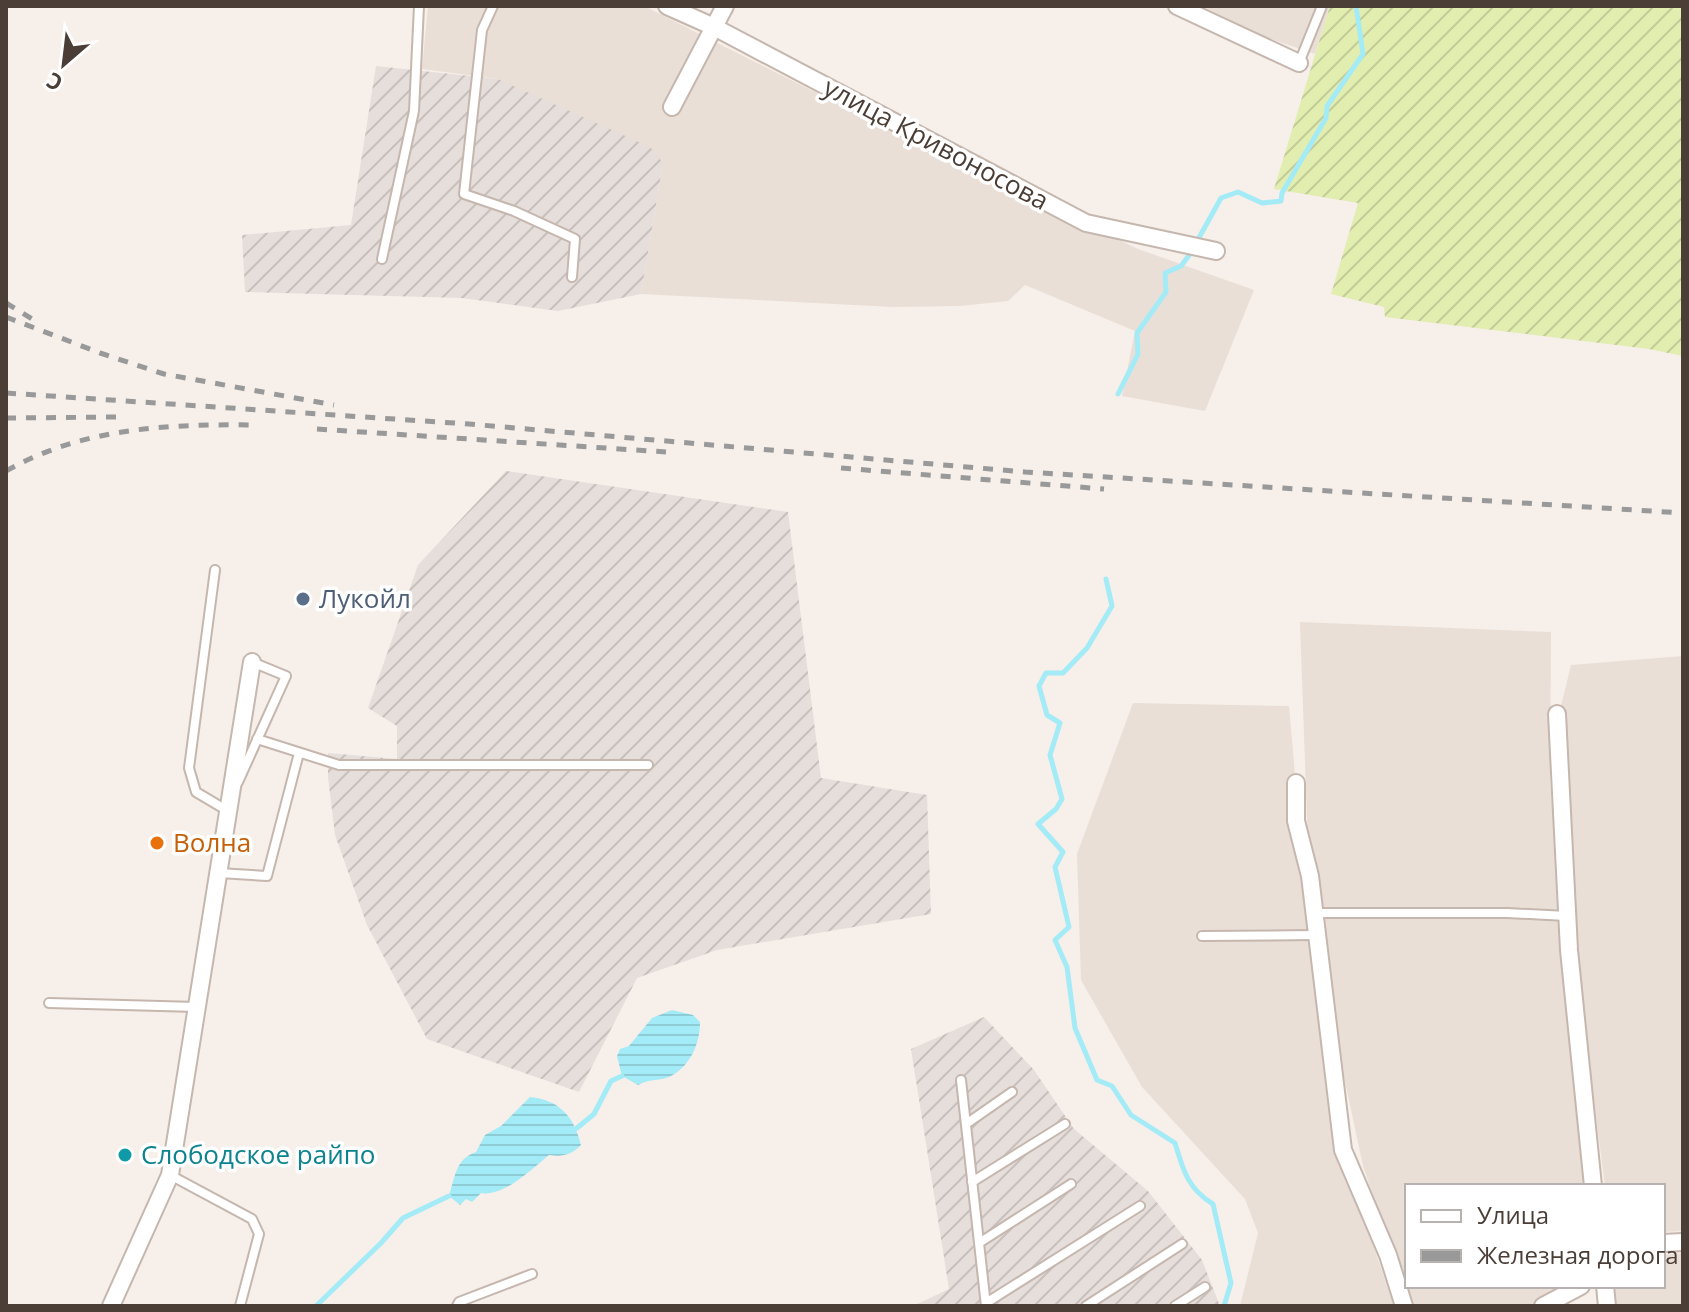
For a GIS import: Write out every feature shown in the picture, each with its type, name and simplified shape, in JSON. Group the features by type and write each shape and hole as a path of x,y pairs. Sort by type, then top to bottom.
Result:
{"street":[{"name":"улица Кривоносова","path":"667,6 714,27 1086,223 1216,251"},
{"path":"672,107 725,6"},
{"path":"1177,6 1299,63"},
{"path":"111,1306 170,1175 252,662"},
{"path":"1557,714 1567,916 1593,1184"},
{"path":"1296,783 1296,821 1310,876 1343,1150 1388,1255 1404,1306"},
{"path":"1543,1306 1577,1288"}],"lane":[{"path":"382,259 414,111 419,6"},
{"path":"493,6 482,30 464,194 514,211 575,239 572,277"},
{"path":"1299,63 1322,6"},
{"path":"215,570 189,768 196,792 229,806 286,676 252,662"},
{"path":"257,739 339,765 648,765"},
{"path":"219,873 267,876 299,753"},
{"path":"1315,913 1567,916"},
{"path":"1202,936 1317,935"},
{"path":"49,1003 198,1007"},
{"path":"961,1080 986,1305 1140,1206"},
{"path":"966,1124 1012,1092"},
{"path":"972,1182 1065,1124"},
{"path":"170,1175 252,1219 259,1234 240,1306"},
{"path":"979,1243 1071,1184"},
{"path":"1086,1306 1182,1244"},
{"path":"457,1306 459,1302 532,1274"},
{"path":"1175,1306 1205,1287"}],"shaded area":[{"path":"428,6 644,6 956,163 1138,249 1254,290 1205,411 1122,396 1135,331 1025,285 1008,301 960,306 893,307 641,294 663,163 498,79 422,69"},
{"path":"1202,6 1330,6 1315,54 1268,38"},
{"path":"376,66 498,79 650,147 663,163 641,294 558,311 462,298 245,292 242,235 351,225"},
{"path":"506,471 788,512 821,778 927,795 931,914 717,950 637,978 579,1092 427,1039 367,925 335,835 328,777 328,753 397,759 397,726 368,708 418,565"},
{"path":"1300,622 1551,632 1550,783 1584,1184 1405,1184 1405,1288 1565,1288 1532,1306 1410,1306 1363,1166 1333,1025 1308,847"},
{"path":"1683,656 1683,1231 1665,1232 1665,1184 1605,1184 1584,1023 1560,710 1571,665"},
{"path":"1133,703 1289,706 1330,1120 1394,1306 1240,1306 1258,1233 1245,1199 1142,1087 1081,980 1077,854"},
{"path":"984,1017 1034,1070 1074,1129 1148,1191 1202,1260 1220,1306 913,1306 949,1289 911,1049"},
{"path":"1683,1253 1683,1306 1615,1306 1613,1288 1665,1288 1665,1255"}],"green space":[{"path":"1330,6 1683,6 1683,356 1649,349 1385,317 1384,307 1331,294 1358,203 1274,189"}],"water":[{"path":"672,1010 693,1015 700,1022 696,1046 688,1061 669,1077 638,1085 622,1076 617,1056 620,1049 629,1046 652,1018"},
{"path":"530,1097 549,1102 564,1111 581,1145 566,1154 549,1155 508,1186 499,1191 481,1193 472,1202 466,1199 460,1205 449,1196 460,1164 476,1152 485,1135 501,1126"}],"waterway":[{"path":"1118,394 1138,354 1137,333 1166,292 1165,273 1181,266 1190,254 1221,198 1238,192 1262,203 1281,201 1282,193 1326,118 1327,106 1363,54 1356,6"},
{"path":"1106,579 1112,606 1087,648 1063,673 1046,673 1039,686 1047,715 1060,723 1050,755 1062,799 1056,809 1038,824 1063,852 1055,867 1069,927 1055,940 1067,967 1075,1028 1097,1080 1112,1086 1131,1115 1175,1143 1192,1185 1213,1204 1231,1283 1224,1306"},
{"path":"577,1128 594,1114 611,1081 622,1076"},
{"path":"316,1306 403,1218 449,1196"}],"railway":[{"path":"6,303 32,319"},
{"path":"6,317 164,374 334,405"},
{"path":"6,393 469,424 1025,472 1683,513"},
{"path":"6,418 118,417"},
{"path":"6,471 66,445 128,431 256,425"},
{"path":"317,429 666,452"},
{"path":"841,468 1104,489"}],"place":[{"name":"Лукойл","path":"303,599"},
{"name":"Волна","path":"157,843"},
{"name":"Слободское райпо","path":"125,1155"}]}
